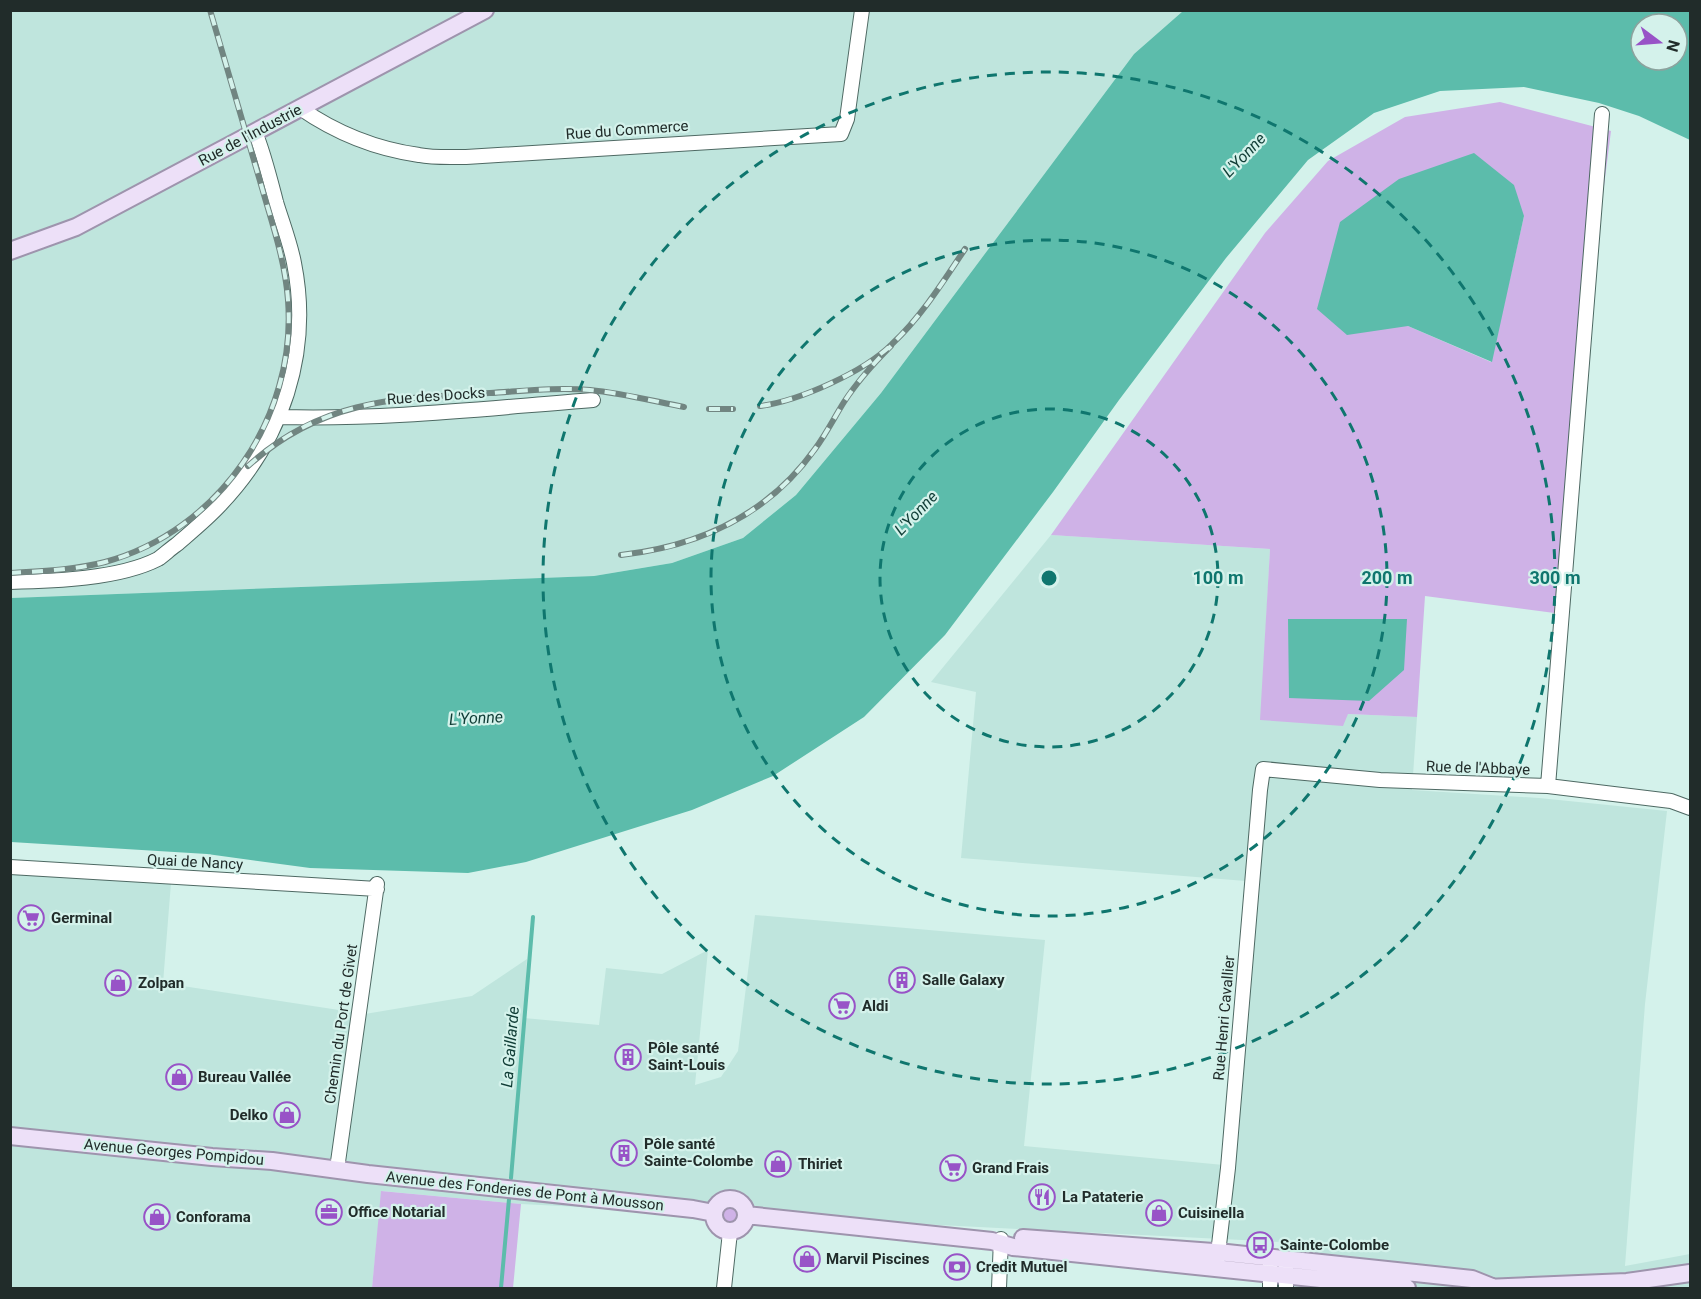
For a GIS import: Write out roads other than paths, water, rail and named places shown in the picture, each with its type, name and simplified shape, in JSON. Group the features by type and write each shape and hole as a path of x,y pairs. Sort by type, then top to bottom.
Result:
{"main road":[{"name":"Rue de l'Industrie","path":"10,251 76,227 485,10"},
{"name":"Avenue Georges Pompidou","path":"10,1136 337,1169"},
{"name":"Avenue des Fonderies de Pont à Mousson","path":"337,1169 714,1213"},
{"path":"729,1200 743,1205 746,1215 743,1225 730,1232 717,1225 714,1213 720,1203 729,1200"},
{"path":"746,1215 998,1241 1216,1270 1278,1275 1448,1276 1472,1280 1488,1288 1627,1282 1690,1273"},
{"path":"998,1241 1043,1239 1218,1252 1278,1275 1316,1284 1407,1288"}],"street":[{"name":"Rue du Commerce","path":"300,108 350,136 370,144 421,156 466,157 841,134 847,119 862,10"},
{"path":"1548,786 1602,114"},
{"path":"10,582 54,581 122,572 159,559 207,519 234,490 258,456 280,417 291,384 297,348 298,291 292,255 255,132"},
{"name":"Rue des Docks","path":"280,417 369,417 593,400"},
{"name":"Rue de l'Abbaye","path":"1263,769 1380,780 1548,786 1671,801 1690,808"},
{"name":"Rue Henri Cavallier","path":"1216,1270 1228,1168 1263,769"},
{"name":"Quai de Nancy","path":"10,867 377,886"},
{"name":"Chemin du Port de Givet","path":"337,1169 377,886"},
{"path":"724,1288 730,1232"},
{"path":"998,1241 999,1288"}],"water":[{"name":"L'Yonne","path":"1183,11 1690,11 1690,140 1639,116 1599,103 1524,87 1440,91 1374,113 1308,160 1226,258 945,635 864,717 773,776 692,810 526,862 468,873 310,868 207,854 11,842 11,598 594,576 672,563 743,538 796,495 881,393 1134,54"},
{"path":"1474,153 1514,185 1524,216 1492,362 1408,326 1347,335 1317,309 1340,222 1399,179"},
{"path":"1288,619 1407,619 1404,670 1369,701 1289,698"}],"waterway":[{"name":"La Gaillarde","path":"511,1178 533,917"},
{"name":"La Gaillarde","path":"501,1288 509,1199"}],"railway":[{"path":"10,573 46,571 105,562 146,547 183,524 215,496 243,463 264,426 279,386 287,344 288,300 284,270 210,10"},
{"path":"760,406 812,392 848,375 880,354 903,334 922,311 965,249"},
{"path":"621,555 650,551 705,535 754,509 776,492 815,449 854,387 891,346"},
{"path":"248,466 276,444 304,427 362,406 392,401 527,390 578,389 613,393 684,407"},
{"path":"709,409 733,409"}],"place":[{"name":"Germinal","path":"31,918"},
{"name":"Salle Galaxy","path":"902,980"},
{"name":"Zolpan","path":"118,983"},
{"name":"Aldi","path":"842,1006"},
{"name":"Pôle santé Saint-Louis","path":"628,1057"},
{"name":"Bureau Vallée","path":"179,1077"},
{"name":"Delko","path":"287,1115"},
{"name":"Pôle santé Sainte-Colombe","path":"624,1153"},
{"name":"Thiriet","path":"778,1164"},
{"name":"Grand Frais","path":"953,1168"},
{"name":"La Pataterie","path":"1042,1197"},
{"name":"Office Notarial","path":"329,1212"},
{"name":"Cuisinella","path":"1159,1213"},
{"name":"Conforama","path":"157,1217"},
{"name":"Sainte-Colombe","path":"1260,1245"},
{"name":"Marvil Piscines","path":"807,1259"},
{"name":"Credit Mutuel","path":"957,1267"}]}
